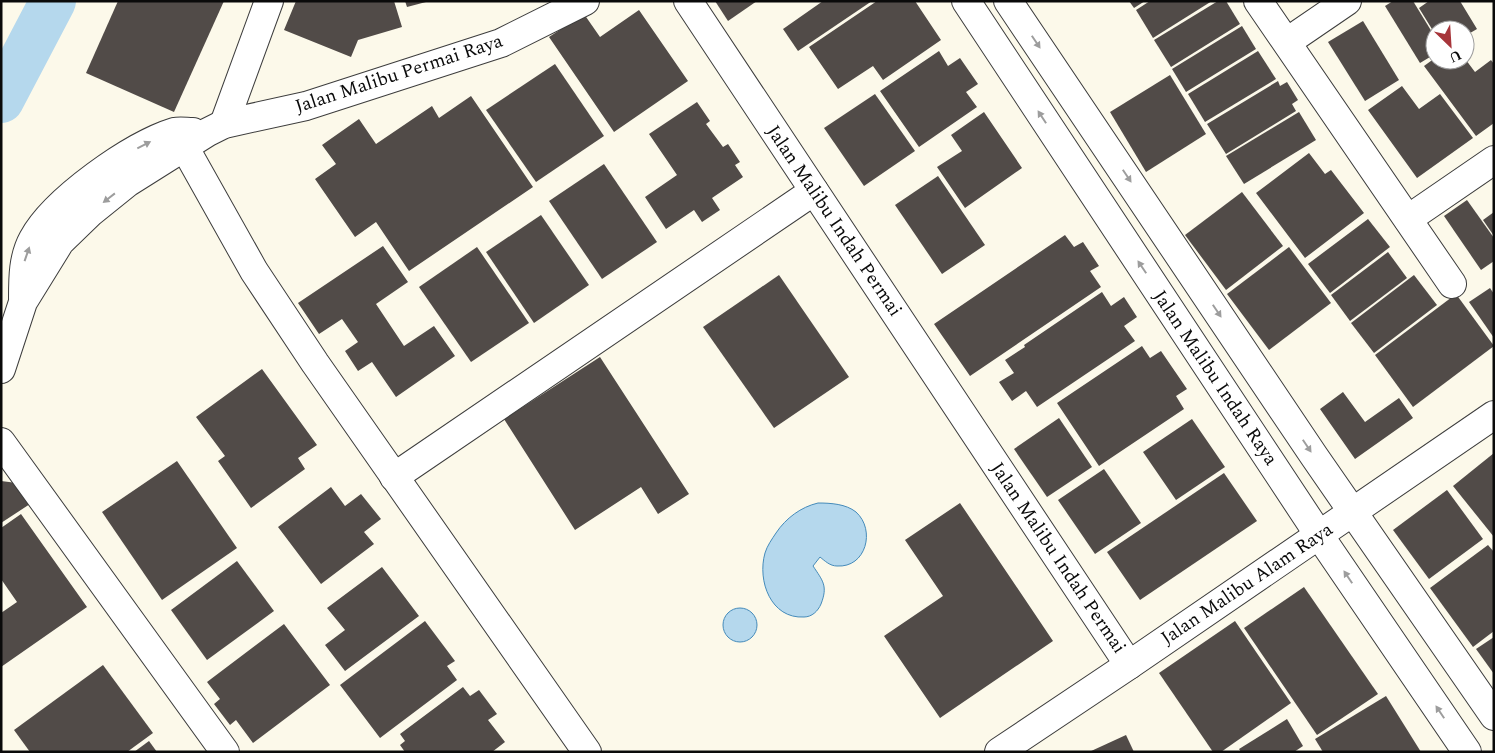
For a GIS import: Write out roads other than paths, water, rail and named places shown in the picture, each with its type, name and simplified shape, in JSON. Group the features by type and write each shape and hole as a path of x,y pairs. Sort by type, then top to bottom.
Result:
{"street":[{"path":"216,128 270,1"},
{"name":"Jalan Malibu Permai Raya","path":"181,140 216,128 306,106 501,43 585,1"},
{"name":"Jalan Malibu Indah Permai","path":"688,1 1129,666"},
{"name":"Jalan Malibu Indah Raya","path":"966,1 1319,535 1467,752"},
{"name":"Jalan Malibu Indah Raya","path":"1008,1 1353,512 1494,716"},
{"path":"1258,1 1452,284"},
{"path":"1287,42 1347,1"},
{"path":"1061,145 1092,125"},
{"path":"1,369 23,302 25,260 33,239 45,221 104,169 144,144 181,140 254,271 394,477 587,752"},
{"path":"1408,218 1494,160"},
{"path":"394,477 814,191"},
{"name":"Jalan Malibu Alam Raya","path":"999,752 1129,666 1494,415"},
{"path":"1,442 225,752"}],"water":[{"path":"818,503 843,506 856,512 866,528 865,546 861,555 847,565 832,565 820,557 813,566 824,588 821,604 810,616 793,616 783,612 769,596 763,575 765,553 776,533 789,518 800,510"},
{"path":"740,608 752,613 757,625 752,637 740,642 728,637 723,625 728,613"}],"waterway":[{"path":"1,100 53,1"}]}
